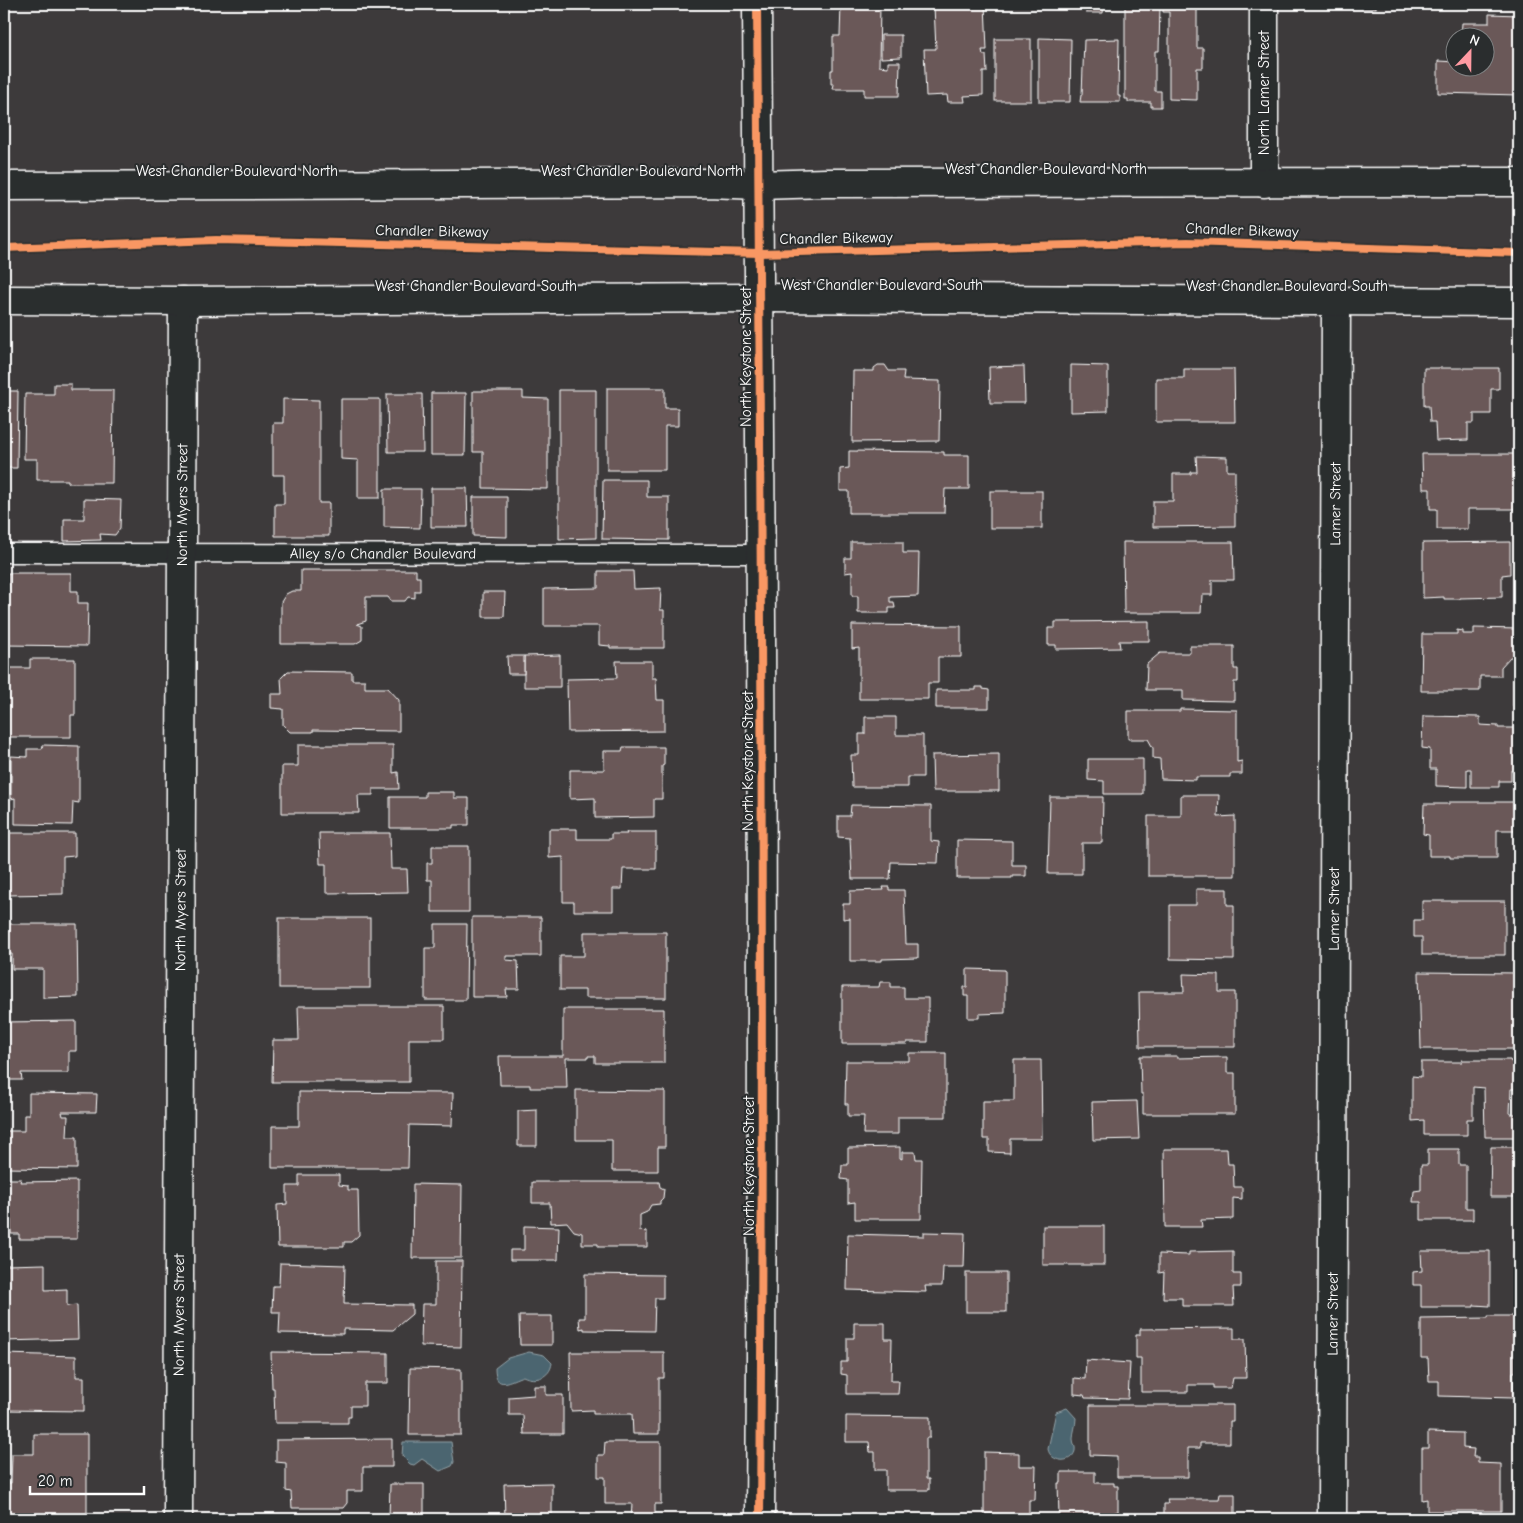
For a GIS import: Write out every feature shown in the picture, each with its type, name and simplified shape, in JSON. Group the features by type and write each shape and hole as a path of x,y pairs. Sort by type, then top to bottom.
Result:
{"street":[{"name":"North Keystone Street","path":"758,4 763,1171 760,1519"},
{"name":"North Lamer Street","path":"1264,4 1264,183"},
{"name":"West Chandler Boulevard North","path":"4,186 1519,182"},
{"name":"West Chandler Boulevard South","path":"4,300 759,298 1519,302"},
{"name":"Lamer Street","path":"1332,1519 1336,300"},
{"name":"North Myers Street","path":"178,1519 183,301"}],"lane":[{"name":"Alley s/o Chandler Boulevard","path":"4,554 761,554"}],"water":[{"path":"529,1352 544,1355 552,1363 551,1368 545,1375 532,1379 523,1376 508,1382 500,1382 498,1380 495,1368 508,1358"},
{"path":"1067,1408 1076,1418 1073,1439 1075,1451 1069,1458 1061,1460 1052,1457 1048,1449 1056,1412"},
{"path":"403,1442 451,1442 454,1462 452,1466 440,1471 422,1459 414,1465 410,1464 402,1456"}],"building":[{"path":"841,4 880,4 879,66 888,67 888,62 900,62 899,96 864,96 864,89 833,89 834,84 831,84 831,70 833,70 833,36 840,36"},
{"path":"985,4 987,50 982,50 983,55 986,55 987,72 983,72 983,95 964,96 965,102 948,102 947,95 926,96 924,49 936,49 934,6"},
{"path":"1086,4 1104,4 1103,13 1086,13"},
{"path":"1125,4 1160,4 1159,51 1155,51 1155,91 1161,91 1161,107 1151,107 1151,102 1128,102 1128,99 1125,99"},
{"path":"1163,4 1197,4 1197,48 1203,48 1203,68 1197,68 1197,100 1169,99 1169,12 1163,12"},
{"path":"1335,4 1376,4 1376,8 1335,8"},
{"path":"1489,14 1519,15 1519,95 1438,93 1438,61 1446,61 1446,78 1496,78 1496,28 1462,28 1462,23 1489,23"},
{"path":"881,35 901,35 901,57 881,58"},
{"path":"1039,38 1071,39 1070,102 1039,102"},
{"path":"995,39 1031,39 1031,101 995,101"},
{"path":"1119,39 1118,96 1120,96 1120,102 1080,102 1082,95 1084,40"},
{"path":"878,365 885,365 889,371 904,371 903,380 940,381 939,441 852,442 853,371 874,371 874,368"},
{"path":"1071,365 1108,366 1108,411 1071,412"},
{"path":"1024,366 1025,403 990,403 989,367"},
{"path":"1424,368 1499,368 1499,389 1491,389 1491,414 1474,414 1474,423 1468,423 1468,440 1436,441 1435,422 1430,422 1429,406 1424,406"},
{"path":"1184,369 1234,369 1235,422 1156,422 1156,378 1184,378"},
{"path":"54,384 71,384 71,390 113,390 112,483 68,483 68,480 37,480 37,459 24,459 25,394 54,394"},
{"path":"607,388 665,388 665,408 678,408 678,426 665,426 665,470 607,470"},
{"path":"559,390 596,390 596,538 559,539"},
{"path":"4,391 18,391 17,468 4,468"},
{"path":"473,391 523,391 523,398 548,399 548,489 483,488 483,452 473,452"},
{"path":"431,393 466,393 465,455 431,455"},
{"path":"387,394 422,394 423,452 388,452"},
{"path":"283,399 319,400 319,503 329,503 329,536 275,536 275,504 284,504 284,475 273,475 273,423 283,423"},
{"path":"341,399 380,399 380,498 358,498 358,460 341,459"},
{"path":"849,451 944,452 944,455 969,455 969,489 945,489 944,513 849,513 849,491 840,491 840,469 849,468"},
{"path":"1422,454 1519,454 1519,509 1468,509 1468,529 1437,529 1437,509 1430,509 1430,489 1423,489"},
{"path":"1196,456 1227,457 1227,471 1235,471 1235,526 1153,527 1153,501 1173,501 1173,474 1197,472"},
{"path":"603,480 647,480 647,497 669,497 669,540 602,539"},
{"path":"431,488 467,488 468,527 431,527"},
{"path":"384,489 421,489 420,528 384,527"},
{"path":"990,491 1042,491 1042,528 990,528"},
{"path":"473,497 507,497 507,537 473,536"},
{"path":"84,499 121,500 120,528 115,535 100,534 101,540 64,541 64,519 84,519"},
{"path":"851,542 903,542 903,553 919,553 918,596 890,597 890,602 894,602 895,608 889,608 889,613 858,613 858,596 852,596 852,572 845,573 845,558 851,558"},
{"path":"1123,542 1233,542 1234,580 1212,580 1212,595 1202,595 1201,613 1124,613"},
{"path":"1510,542 1510,574 1502,575 1502,597 1423,598 1423,543"},
{"path":"301,570 416,570 416,577 420,577 420,591 415,591 415,598 408,597 405,601 391,601 388,597 366,597 366,621 357,624 362,626 362,640 355,644 281,644 281,602 286,594 292,591 301,591"},
{"path":"598,571 633,571 634,589 661,588 660,610 664,610 664,648 610,648 610,646 599,645 599,626 544,626 544,589 598,588"},
{"path":"8,573 71,573 71,591 78,591 78,603 88,603 87,646 4,645 4,590 8,590"},
{"path":"483,592 505,592 504,617 483,617"},
{"path":"1149,621 1149,641 1119,641 1120,648 1056,649 1056,645 1048,645 1048,628 1055,628 1055,622"},
{"path":"852,625 961,626 961,657 938,657 938,683 928,683 928,699 859,699 859,648 852,649"},
{"path":"1474,628 1519,629 1519,657 1510,657 1501,667 1501,676 1480,676 1480,691 1421,691 1422,634 1457,634 1457,630 1463,631 1463,634 1474,634"},
{"path":"1190,646 1234,646 1234,669 1238,669 1238,682 1234,682 1234,701 1183,700 1183,690 1146,690 1147,664 1160,653 1190,653"},
{"path":"560,655 560,687 524,687 524,656"},
{"path":"507,656 524,656 524,674 508,674"},
{"path":"30,659 75,659 75,715 71,715 71,737 4,737 4,668 30,668"},
{"path":"616,661 652,661 652,678 656,678 657,700 664,700 664,731 568,732 567,679 617,678"},
{"path":"1519,670 1519,706 1513,706 1513,671"},
{"path":"288,671 352,672 352,680 365,680 365,688 388,688 399,700 399,731 313,730 313,732 290,732 283,725 283,709 271,708 271,694 282,694 281,678"},
{"path":"976,687 983,687 983,689 989,690 989,708 936,708 936,690 976,690"},
{"path":"1180,709 1237,710 1237,762 1242,761 1242,774 1230,774 1230,777 1196,777 1196,780 1161,779 1160,759 1153,758 1153,748 1148,739 1128,739 1128,711 1180,711"},
{"path":"1423,716 1480,717 1480,725 1498,726 1498,728 1519,728 1519,771 1511,771 1511,781 1499,781 1499,787 1471,787 1471,769 1467,769 1467,787 1436,786 1436,769 1430,769 1430,749 1422,748"},
{"path":"865,717 896,717 896,735 923,735 923,777 908,777 908,787 852,787 851,755 859,755 859,734 865,734"},
{"path":"43,745 79,746 79,803 73,802 72,825 15,824 15,798 11,799 11,756 27,757 27,749 42,749"},
{"path":"298,745 393,745 393,773 398,772 399,789 373,789 373,795 358,795 359,813 282,813 282,766 298,766"},
{"path":"623,747 664,747 662,799 654,799 654,817 595,818 595,798 570,799 570,770 604,770 604,751 622,751"},
{"path":"999,754 999,791 933,791 932,755"},
{"path":"1088,759 1143,759 1143,794 1104,794 1104,781 1088,780"},
{"path":"425,792 454,792 454,798 469,798 469,825 453,825 453,828 390,828 390,797 425,797"},
{"path":"1181,795 1219,795 1218,817 1235,816 1235,876 1148,876 1148,816 1181,816"},
{"path":"1050,797 1103,797 1102,843 1082,843 1082,874 1048,874"},
{"path":"1449,802 1519,802 1519,830 1497,830 1497,858 1429,856 1429,835 1423,834 1424,804 1449,804"},
{"path":"851,805 931,806 931,841 939,842 938,863 891,862 890,879 852,879 850,838 838,837 838,816 850,816"},
{"path":"549,829 577,829 577,839 611,839 611,834 656,832 656,869 623,869 622,889 613,889 613,911 574,911 574,902 563,902 563,857 549,858"},
{"path":"4,833 75,833 75,856 63,857 63,894 7,895 7,876 4,876"},
{"path":"319,833 390,833 391,869 407,869 408,892 326,893 326,864 320,864"},
{"path":"957,840 1012,841 1012,865 1026,865 1026,876 1012,876 1012,878 957,878"},
{"path":"432,846 469,846 469,912 432,912 432,880 427,880 427,863 432,863"},
{"path":"883,887 889,887 889,890 904,890 906,944 918,944 918,958 850,961 850,918 843,919 843,904 850,904 850,891 884,890"},
{"path":"1196,889 1227,889 1227,905 1234,905 1234,960 1170,959 1170,905 1196,905"},
{"path":"1422,901 1505,901 1505,955 1422,955 1422,937 1414,937 1414,920 1422,920"},
{"path":"472,917 541,917 541,956 506,956 506,960 518,961 519,989 506,989 507,997 472,997"},
{"path":"279,918 370,918 370,988 279,988"},
{"path":"4,924 77,924 78,997 43,998 43,969 12,969 12,954 4,954"},
{"path":"435,924 467,924 466,1000 425,1000 425,948 435,948"},
{"path":"584,932 666,932 666,998 585,998 585,990 560,990 560,956 584,956"},
{"path":"967,969 1005,970 1005,1013 979,1014 979,1018 968,1018 968,996 964,996 964,987 967,987"},
{"path":"1419,972 1519,973 1519,1049 1421,1049"},
{"path":"1183,974 1219,975 1219,992 1235,992 1235,1047 1140,1047 1139,992 1184,992"},
{"path":"880,982 891,982 891,987 904,987 904,998 928,998 928,1042 907,1042 907,1044 842,1044 842,987 879,987"},
{"path":"298,1006 444,1006 444,1039 409,1039 409,1082 272,1082 273,1040 299,1040"},
{"path":"563,1009 664,1009 664,1063 595,1063 595,1056 588,1056 588,1058 566,1058 567,1088 530,1088 530,1085 500,1085 499,1056 563,1056"},
{"path":"76,1021 76,1051 69,1051 69,1073 21,1073 22,1080 4,1080 4,1022"},
{"path":"909,1053 946,1053 946,1117 898,1117 898,1134 863,1134 864,1116 848,1116 848,1104 845,1104 846,1061 909,1061"},
{"path":"1140,1056 1177,1056 1177,1058 1227,1057 1227,1073 1235,1073 1235,1114 1143,1114"},
{"path":"1014,1060 1041,1060 1042,1139 1010,1139 1010,1153 989,1152 989,1139 983,1139 983,1101 1014,1101"},
{"path":"1462,1060 1510,1060 1511,1062 1519,1062 1519,1089 1511,1089 1510,1114 1519,1114 1519,1137 1485,1137 1484,1088 1473,1087 1473,1119 1467,1119 1467,1135 1424,1135 1424,1120 1412,1121 1412,1076 1421,1077 1421,1062 1462,1062"},
{"path":"576,1090 665,1091 665,1147 658,1147 658,1171 612,1171 612,1140 576,1140"},
{"path":"299,1092 453,1093 452,1126 409,1125 408,1168 272,1168 272,1126 299,1126"},
{"path":"29,1093 97,1094 96,1112 62,1112 63,1116 68,1116 67,1137 77,1137 77,1169 4,1168 4,1131 24,1131 24,1115 29,1115"},
{"path":"1137,1101 1139,1139 1093,1140 1092,1102"},
{"path":"537,1110 537,1146 518,1146 518,1111"},
{"path":"900,1147 900,1158 902,1159 902,1152 915,1152 916,1159 922,1159 921,1219 855,1219 855,1202 848,1203 848,1180 841,1179 842,1165 848,1165 848,1148"},
{"path":"1491,1147 1519,1147 1519,1197 1490,1197"},
{"path":"1164,1149 1227,1149 1228,1164 1233,1164 1234,1187 1242,1187 1242,1199 1233,1198 1233,1219 1201,1220 1202,1227 1165,1227"},
{"path":"1428,1149 1459,1149 1459,1165 1466,1165 1466,1208 1473,1208 1473,1220 1421,1220 1421,1202 1413,1202 1414,1191 1421,1190 1421,1165 1428,1165"},
{"path":"299,1175 339,1175 339,1185 348,1186 348,1190 358,1190 359,1235 351,1242 344,1242 344,1247 278,1247 277,1205 287,1204 287,1186 299,1186"},
{"path":"4,1179 21,1179 20,1182 77,1181 77,1239 19,1239 19,1234 11,1234 11,1217 4,1217"},
{"path":"532,1182 659,1182 660,1187 664,1189 660,1204 651,1205 647,1212 640,1215 640,1231 647,1232 647,1247 598,1247 598,1244 582,1244 582,1233 574,1231 567,1222 551,1223 550,1203 532,1203"},
{"path":"413,1184 462,1185 461,1258 412,1258"},
{"path":"524,1226 559,1227 558,1260 510,1260 510,1250 524,1250"},
{"path":"1043,1226 1104,1226 1104,1265 1043,1265"},
{"path":"924,1232 965,1233 964,1267 943,1267 942,1286 925,1286 926,1292 847,1290 848,1234 924,1236"},
{"path":"1233,1251 1233,1274 1241,1274 1241,1287 1233,1287 1234,1306 1182,1306 1182,1298 1163,1298 1164,1272 1159,1273 1159,1254 1189,1255 1189,1252"},
{"path":"1421,1251 1490,1251 1490,1306 1421,1307 1421,1285 1413,1285 1413,1272 1422,1271"},
{"path":"436,1261 462,1261 461,1347 421,1346 422,1304 436,1304"},
{"path":"280,1263 345,1265 344,1304 412,1305 412,1314 393,1330 343,1329 343,1334 279,1333 280,1312 272,1312 273,1286 279,1286"},
{"path":"45,1264 45,1290 67,1289 67,1306 77,1305 78,1339 4,1341 4,1287 7,1287 7,1265"},
{"path":"966,1273 1006,1273 1006,1312 966,1312"},
{"path":"585,1274 663,1275 663,1298 655,1298 654,1331 580,1329 579,1318 585,1318"},
{"path":"519,1316 552,1316 552,1345 520,1345"},
{"path":"1488,1316 1514,1316 1515,1324 1519,1324 1519,1357 1515,1356 1513,1398 1439,1396 1439,1381 1429,1381 1428,1358 1421,1358 1421,1319 1488,1318"},
{"path":"854,1323 885,1323 885,1339 892,1339 891,1381 899,1381 898,1394 847,1394 847,1375 841,1374 841,1362 847,1362 847,1338 854,1338"},
{"path":"1234,1328 1234,1339 1245,1339 1246,1378 1233,1378 1231,1388 1213,1388 1213,1385 1188,1385 1188,1392 1141,1392 1141,1358 1136,1358 1136,1335 1140,1335 1140,1329"},
{"path":"271,1352 388,1353 388,1383 365,1383 365,1406 351,1406 351,1417 348,1417 348,1423 275,1423"},
{"path":"570,1352 664,1352 664,1378 659,1378 659,1434 633,1434 632,1414 593,1414 593,1410 571,1411"},
{"path":"4,1354 76,1356 76,1377 84,1377 84,1411 4,1410"},
{"path":"1086,1360 1130,1363 1128,1399 1085,1398 1084,1395 1074,1394 1074,1378 1085,1379"},
{"path":"410,1368 461,1369 461,1435 409,1435"},
{"path":"534,1386 546,1386 546,1395 563,1395 563,1434 524,1434 523,1415 509,1415 509,1397 534,1395"},
{"path":"1090,1405 1233,1405 1233,1421 1230,1421 1230,1443 1200,1443 1200,1448 1188,1448 1188,1477 1117,1477 1117,1456 1090,1455"},
{"path":"846,1416 930,1417 930,1438 926,1438 926,1479 929,1479 929,1490 886,1490 886,1470 875,1470 875,1452 870,1452 869,1442 846,1442"},
{"path":"1428,1432 1463,1433 1463,1448 1474,1449 1473,1457 1478,1457 1478,1463 1501,1464 1501,1511 1427,1511 1427,1499 1422,1500 1422,1448 1428,1448"},
{"path":"34,1434 87,1434 87,1515 4,1514 4,1483 11,1483 12,1454 34,1454"},
{"path":"392,1439 392,1467 363,1467 363,1491 347,1491 347,1503 343,1508 292,1508 291,1492 286,1491 286,1463 276,1462 276,1440"},
{"path":"605,1442 661,1442 661,1504 655,1504 655,1519 631,1519 632,1504 605,1504 605,1477 598,1477 598,1455 604,1455"},
{"path":"984,1452 1019,1453 1019,1466 1036,1466 1035,1500 1029,1500 1029,1515 984,1514"},
{"path":"1061,1472 1095,1472 1095,1483 1114,1483 1114,1486 1118,1486 1118,1512 1115,1512 1115,1516 1059,1516 1058,1483 1061,1483"},
{"path":"552,1483 552,1518 505,1519 504,1484"},
{"path":"390,1484 424,1484 424,1519 389,1519"},
{"path":"1220,1494 1235,1494 1235,1519 1164,1519 1164,1504 1168,1504 1167,1499 1219,1499"}],"cycle path":[{"path":"757,4 762,762 760,1519"},
{"name":"Chandler Bikeway","path":"4,248 216,240 759,253 1188,242 1519,253"}]}
